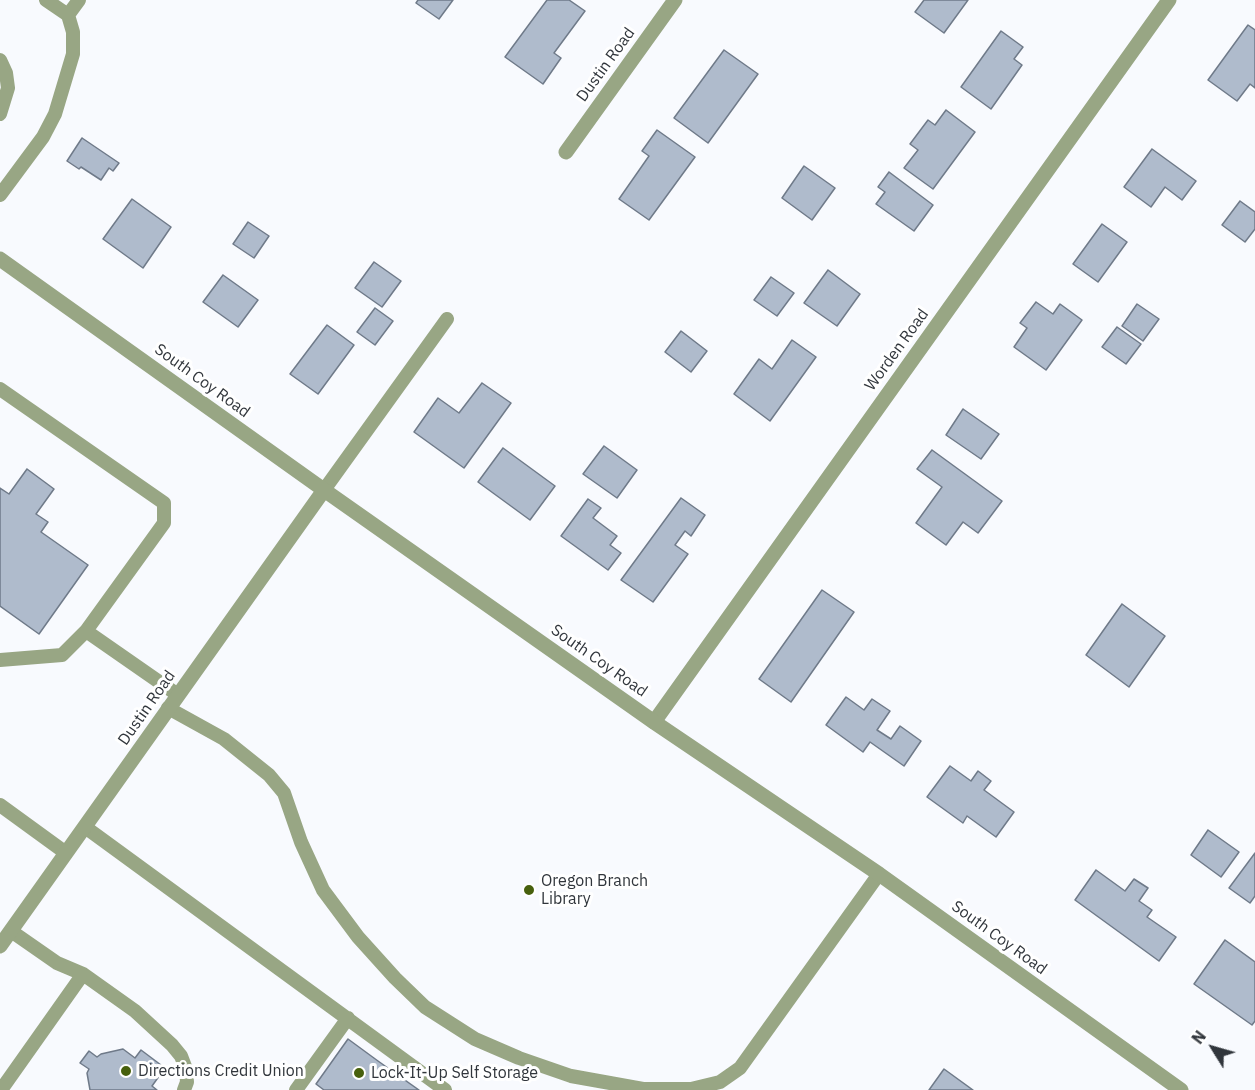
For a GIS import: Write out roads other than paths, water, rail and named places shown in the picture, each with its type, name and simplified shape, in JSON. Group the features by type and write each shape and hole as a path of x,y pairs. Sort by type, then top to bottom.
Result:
{"street":[{"name":"Dustin Road","path":"566,152 675,0"},
{"name":"Worden Road","path":"654,722 1169,0"},
{"name":"South Coy Road","path":"0,259 654,722 879,874 1181,1090"},
{"name":"Dustin Road","path":"0,946 324,490"}],"lane":[{"path":"0,195 42,137 55,114 73,54 73,32 68,15 46,0"},
{"path":"68,15 79,0"},
{"path":"0,60 6,73 8,88 0,114"},
{"path":"324,490 447,319"},
{"path":"0,390 165,503 164,523 86,632 62,654 0,660"},
{"path":"86,632 178,695"},
{"path":"168,708 224,739 269,775 284,793 301,842 323,890 394,978 425,1007 475,1039 519,1058 571,1076 643,1089 691,1089 720,1082 740,1068 879,874"},
{"path":"0,805 66,853"},
{"path":"85,827 446,1090"},
{"path":"11,931 57,963 83,974 135,1011 172,1045 181,1056 186,1069 187,1082 184,1090"},
{"path":"0,1090 83,974"},
{"path":"296,1090 348,1018"}],"place":[{"name":"Oregon Branch Library","path":"529,890"},
{"name":"Directions Credit Union","path":"126,1071"},
{"name":"Lock-It-Up Self Storage","path":"359,1073"}]}
